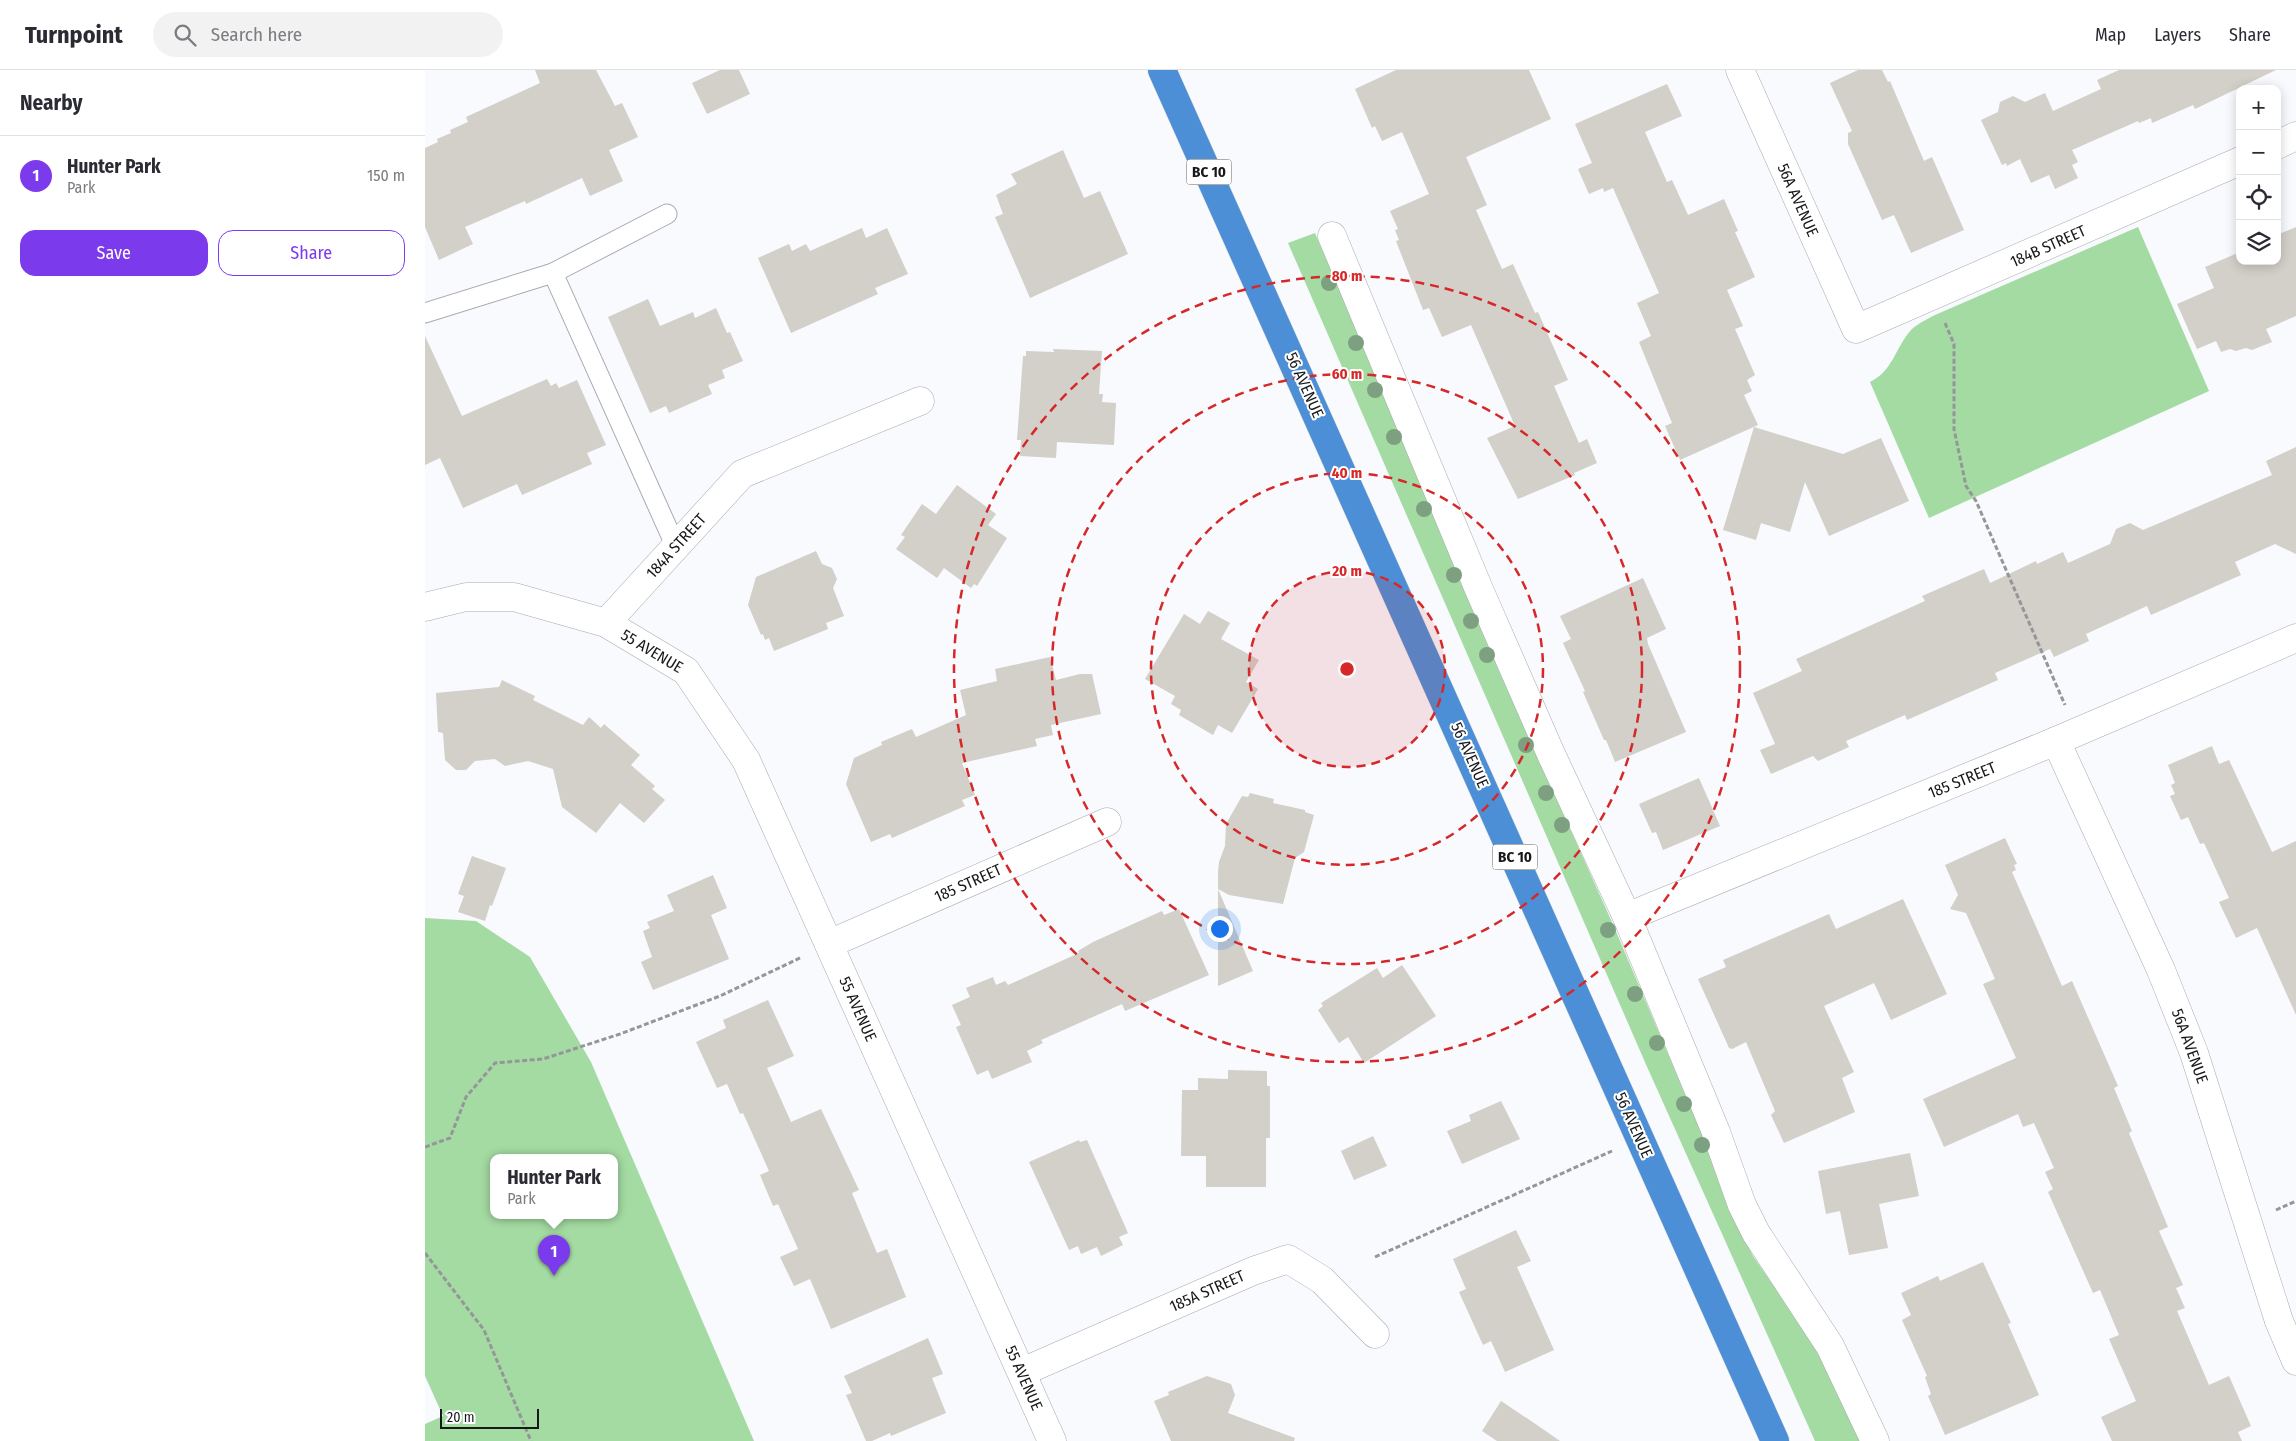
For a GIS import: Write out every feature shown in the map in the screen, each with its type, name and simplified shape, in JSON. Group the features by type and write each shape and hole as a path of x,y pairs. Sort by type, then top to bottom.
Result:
{"highway":[{"name":"56 AVENUE","path":"1162,70 1775,1441"}],"street":[{"name":"56A AVENUE","path":"1739,70 1856,329"},
{"path":"2281,142 2296,136"},
{"name":"184B STREET","path":"1856,329 2236,163"},
{"path":"1332,236 1478,587 1551,754 1627,917 1716,1132 1742,1205 1756,1233 1830,1346 1875,1441"},
{"name":"184A STREET","path":"606,623 742,474 920,401"},
{"path":"425,607 466,597 514,597 606,623"},
{"name":"55 AVENUE","path":"606,623 686,671 746,760 1053,1441"},
{"name":"185 STREET","path":"1627,917 2056,741 2296,638"},
{"name":"56A AVENUE","path":"2056,741 2158,962 2195,1053 2279,1321 2296,1361"},
{"name":"185 STREET","path":"829,944 1107,822"},
{"name":"185A STREET","path":"1022,1372 1253,1272 1288,1259 1322,1280 1375,1334"}],"lane":[{"path":"425,313 553,273 667,214"},
{"path":"553,273 676,546"}],"path":[{"path":"1944,320 1954,344 1954,429 1967,486 1976,501 2065,706"},
{"path":"425,1147 450,1138 466,1097 495,1063 543,1059 620,1034 720,996 803,956"},
{"path":"1375,1257 1640,1138"},
{"path":"2273,1211 2296,1201"},
{"path":"425,1253 484,1330 531,1441"}],"green space":[{"path":"2138,227 2209,391 1929,518 1870,382 1884,372 1911,330 1922,322"},
{"path":"1315,233 1381,385 1503,680 1612,922 1705,1141 1732,1214 1753,1256 1809,1337 1831,1375 1861,1441 1815,1441 1648,1069 1288,243"},
{"path":"425,918 476,921 530,957 591,1062 754,1441 425,1441 425,1424 443,1416 425,1376"}],"building":[{"path":"535,70 596,70 615,106 622,103 638,137 609,150 623,181 590,196 582,178 526,204 525,201 465,227 473,244 439,260 425,227 425,148 438,142 437,139 451,133 450,130 468,122 466,117 540,83"},
{"path":"720,70 739,70 750,94 707,114 692,83"},
{"path":"1396,70 1529,70 1551,119 1466,157 1487,205 1476,210 1502,269 1513,264 1535,313 1538,312 1568,380 1554,386 1579,443 1587,439 1597,463 1574,473 1575,475 1518,499 1487,438 1515,426 1471,325 1442,337 1429,308 1423,310 1396,241 1399,240 1395,230 1398,229 1390,211 1429,194 1402,132 1382,141 1375,126 1372,128 1355,89"},
{"path":"1858,70 1882,70 1888,82 1890,81 1924,161 1932,157 1964,230 1911,253 1894,215 1882,220 1848,144 1848,133 1852,131 1830,83"},
{"path":"2119,70 2276,70 2245,85 2236,85 2236,89 2195,109 2193,105 2152,123 2151,118 2139,123 2138,121 2072,150 2078,162 2072,165 2078,178 2055,189 2049,175 2031,183 2020,159 2007,166 2006,163 2002,165 1981,120 1998,112 2000,102 2013,96 2025,102 2045,93 2053,111 2101,89 2097,80"},
{"path":"1667,84 1682,116 1645,132 1667,182 1672,180 1688,215 1724,199 1738,231 1735,232 1755,277 1727,290 1743,326 1735,329 1755,375 1747,380 1752,391 1744,395 1758,425 1680,460 1665,426 1672,423 1639,342 1651,336 1637,303 1659,293 1613,188 1604,192 1603,188 1589,194 1578,169 1592,163 1575,124"},
{"path":"1063,150 1084,198 1100,191 1128,254 1030,298 995,217 1003,214 996,195 1017,184 1011,174"},
{"path":"2296,227 2296,316 2266,329 2272,342 2252,350 2246,348 2236,351 2230,349 2221,352 2216,341 2197,349 2177,304 2214,288 2205,267 2236,254 2236,265 2281,265 2281,233"},
{"path":"862,228 866,238 887,228 908,274 875,288 878,294 791,333 758,258 789,244 792,251 806,244 810,251"},
{"path":"648,299 660,326 693,312 695,318 716,308 727,333 730,332 743,361 722,370 725,378 708,385 712,394 669,413 666,406 650,413 608,317"},
{"path":"425,336 462,416 547,379 551,386 556,383 559,388 577,380 606,445 587,453 592,464 522,495 517,484 463,508 440,458 425,465"},
{"path":"1053,349 1102,351 1099,394 1103,394 1102,402 1116,403 1114,445 1057,442 1056,458 1020,456 1021,440 1017,440 1023,356 1026,356 1026,351 1054,352"},
{"path":"1754,427 1843,454 1881,438 1909,501 1829,536 1805,482 1790,532 1761,523 1756,540 1723,530"},
{"path":"2296,447 2296,554 2275,544 2235,562 2241,575 2151,615 2147,606 2086,634 2089,641 2054,657 2050,649 1995,673 1998,680 1907,720 1905,715 1846,741 1849,747 1818,761 1813,756 1771,774 1760,750 1775,744 1753,693 1802,671 1796,659 1925,601 1922,596 1984,569 1990,583 2036,561 2037,564 2063,552 2068,563 2110,544 2116,529 2130,523 2143,530 2272,475 2266,461"},
{"path":"957,485 996,514 988,525 1007,538 977,586 974,584 971,588 944,568 937,578 896,549 905,537 901,535 922,504 936,514"},
{"path":"816,551 822,564 832,568 837,579 833,588 844,616 826,623 828,629 774,651 769,638 765,640 763,634 761,635 748,605 756,577"},
{"path":"1643,578 1666,629 1647,638 1648,644 1686,732 1615,762 1563,643 1571,639 1560,616"},
{"path":"1208,611 1230,623 1221,639 1259,660 1246,682 1258,689 1232,733 1218,725 1213,735 1179,715 1181,710 1171,704 1175,696 1145,679 1184,614 1200,624"},
{"path":"1050,657 1056,680 1080,674 1092,674 1101,714 1051,725 1053,735 1035,739 1037,746 962,763 975,795 962,800 965,806 892,838 890,834 871,842 846,784 854,758 882,745 881,742 912,729 916,737 966,715 960,690 997,681 995,669"},
{"path":"502,680 535,696 533,700 583,725 589,717 601,728 604,724 640,755 631,765 655,786 652,789 665,800 644,823 620,803 596,833 562,807 553,769 528,761 505,766 495,759 475,761 466,770 456,770 445,760 443,733 438,732 436,693 499,687"},
{"path":"2212,746 2219,764 2229,760 2272,852 2296,841 2296,1015 2257,928 2236,938 2219,902 2229,898 2204,843 2200,844 2188,817 2181,820 2170,796 2175,794 2171,785 2175,783 2168,765"},
{"path":"1699,778 1720,826 1663,850 1656,832 1652,833 1639,804"},
{"path":"1250,793 1274,799 1273,803 1305,810 1305,812 1314,815 1304,852 1295,858 1283,904 1229,895 1218,889 1219,862 1225,846 1226,824 1242,796 1248,797"},
{"path":"2005,838 2017,864 2014,865 2016,870 2012,872 2062,986 2072,981 2118,1086 2114,1088 2132,1131 2129,1133 2168,1227 2159,1231 2183,1285 2176,1288 2185,1308 2177,1311 2209,1385 2229,1376 2251,1426 2238,1432 2242,1441 2112,1441 2101,1417 2136,1401 2109,1339 2119,1335 2100,1290 2093,1293 2048,1192 2053,1189 2045,1172 2054,1168 2034,1123 2023,1127 2018,1114 1944,1147 1923,1099 2016,1058 1983,984 1995,979 1966,913 1950,909 1958,895 1945,865"},
{"path":"472,856 506,868 485,921 458,912 464,896 458,894"},
{"path":"713,875 727,908 711,915 729,959 653,990 641,962 652,957 643,931 650,928 647,922 674,911 667,895"},
{"path":"1218,889 1253,971 1218,986"},
{"path":"1903,899 1947,994 1891,1020 1874,983 1824,1006 1854,1072 1842,1078 1855,1112 1784,1143 1771,1115 1775,1111 1746,1042 1732,1049 1729,1048 1698,979 1726,967 1723,960 1829,914 1836,929"},
{"path":"1179,909 1209,975 1125,1011 1122,1004 1041,1040 1043,1043 1027,1051 1032,1062 992,1079 988,1070 977,1075 956,1027 961,1025 952,1005 970,997 966,988 993,977 996,985 1005,981 1008,985 1079,953 1078,951 1093,942 1162,911 1164,915"},
{"path":"1402,965 1436,1016 1364,1063 1348,1037 1339,1043 1318,1010 1323,1006 1321,1003 1377,968 1383,978"},
{"path":"768,1000 794,1056 767,1068 791,1122 821,1109 859,1190 852,1193 877,1253 887,1249 906,1297 831,1329 810,1279 794,1286 780,1257 798,1249 778,1204 773,1206 760,1175 769,1171 743,1113 740,1114 727,1084 717,1088 696,1042 726,1028 723,1020"},
{"path":"1228,1070 1267,1071 1267,1086 1270,1086 1270,1138 1266,1138 1266,1187 1206,1187 1206,1156 1181,1156 1182,1090 1198,1090 1198,1078 1228,1079"},
{"path":"1501,1101 1520,1139 1462,1164 1447,1131 1471,1121 1469,1115"},
{"path":"1373,1136 1387,1166 1354,1180 1341,1151"},
{"path":"1079,1140 1080,1142 1087,1140 1128,1233 1119,1237 1123,1245 1101,1256 1097,1247 1081,1254 1078,1246 1069,1250 1029,1162"},
{"path":"1910,1153 1919,1196 1879,1204 1888,1248 1849,1255 1840,1211 1826,1214 1818,1171"},
{"path":"1516,1230 1531,1261 1517,1267 1554,1350 1505,1372 1491,1341 1483,1345 1459,1292 1466,1289 1453,1259"},
{"path":"1983,1262 2011,1323 2008,1324 2039,1395 1945,1435 1928,1396 1931,1394 1925,1377 1927,1376 1902,1320 1911,1315 1901,1293 1938,1276 1940,1281"},
{"path":"928,1338 943,1374 932,1378 946,1413 891,1436 890,1433 872,1441 866,1441 846,1395 852,1393 844,1376"},
{"path":"1207,1376 1231,1384 1235,1395 1228,1413 1295,1438 1294,1441 1171,1441 1154,1401 1169,1395 1168,1392"},
{"path":"1501,1401 1560,1441 1497,1441 1482,1431"}],"place":[{"name":"Hunter Park","path":"554,1276"}]}
